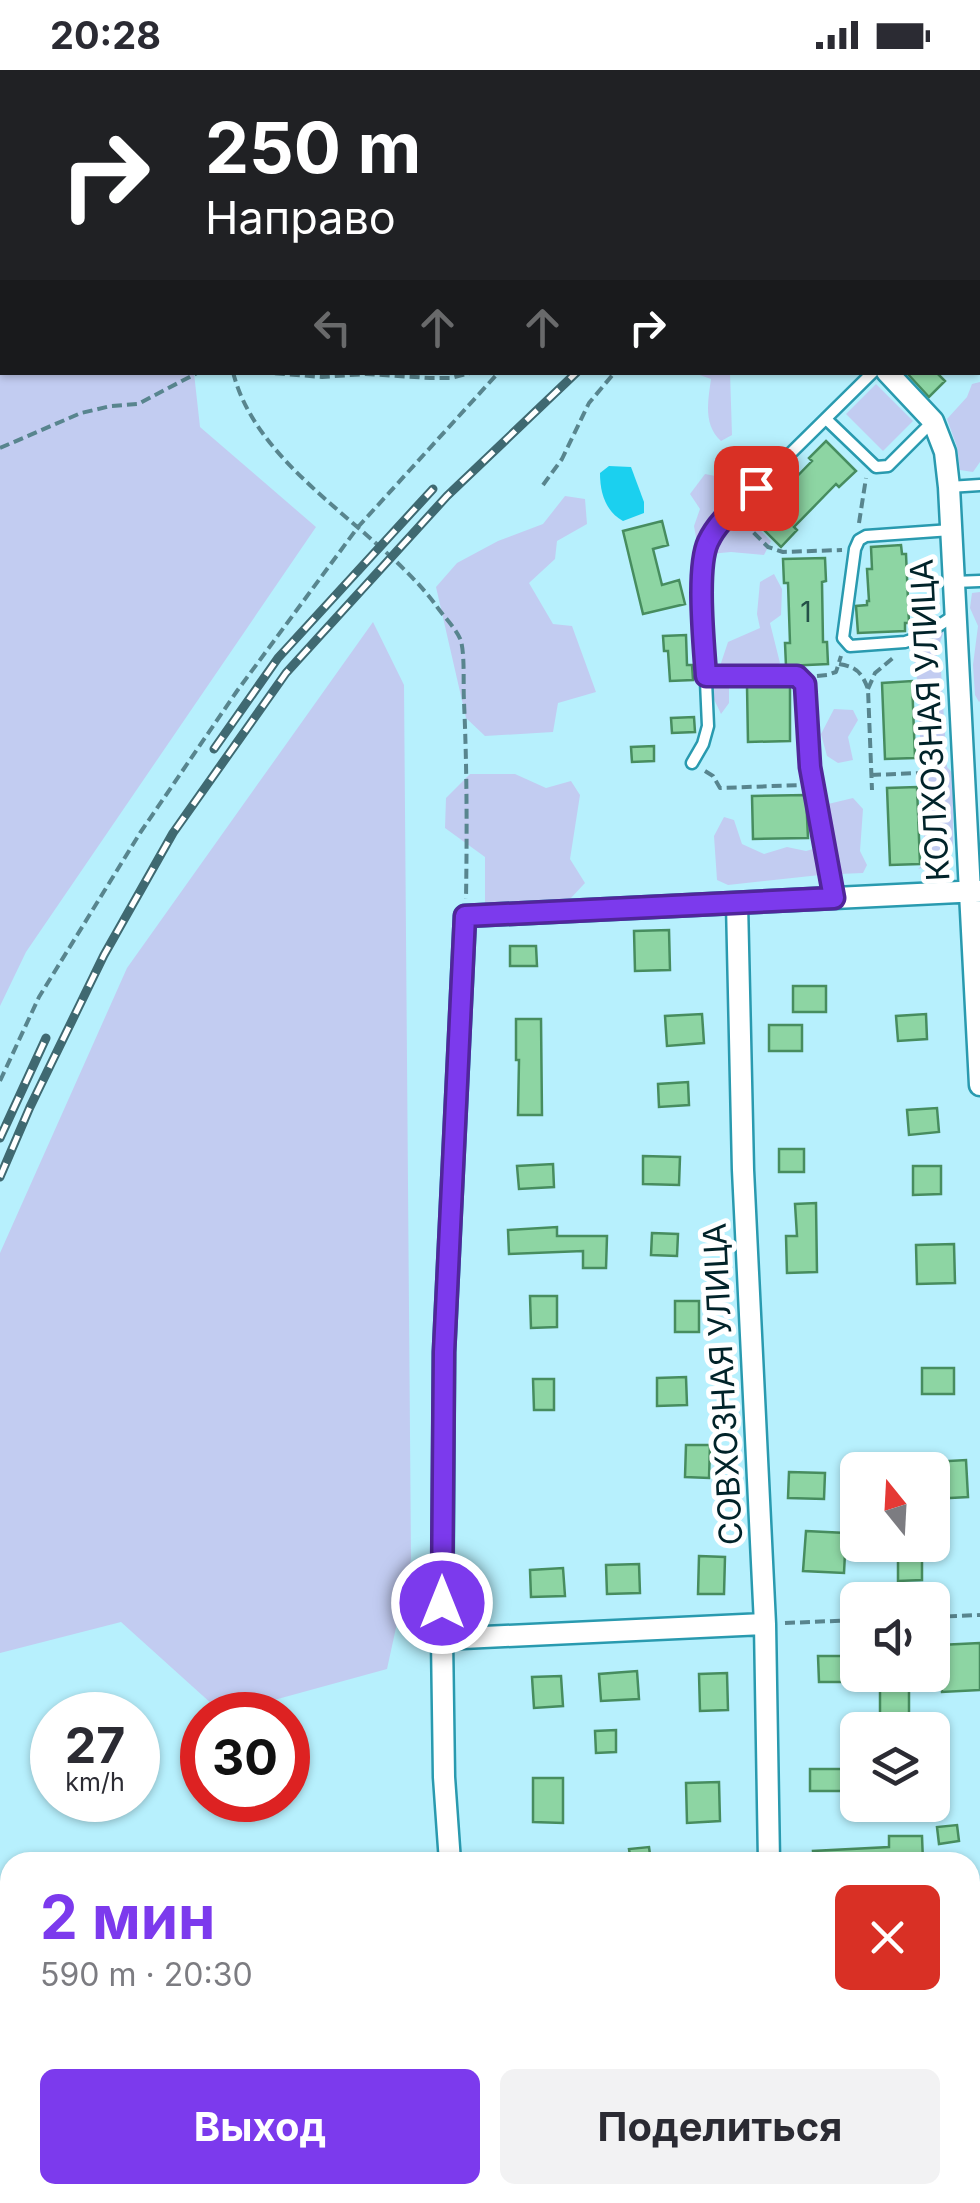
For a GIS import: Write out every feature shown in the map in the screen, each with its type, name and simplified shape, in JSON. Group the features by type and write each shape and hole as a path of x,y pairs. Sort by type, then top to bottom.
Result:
{"street":[{"name":"КОЛХОЗНАЯ УЛИЦА","path":"889,375 933,421 946,452 962,752 974,891 980,1085"},
{"path":"449,1852 442,1639 444,1352 465,916 974,891"},
{"name":"СОВХОЗНАЯ УЛИЦА","path":"738,903 743,1170 765,1624 769,1852"},
{"path":"442,1639 765,1624"}],"lane":[{"path":"692,764 704,744 708,726 702,570 706,544 718,525 870,375"},
{"path":"826,419 876,467 888,466 933,421"},
{"path":"950,487 980,485"},
{"path":"951,530 866,536 859,540 854,549 843,638 850,646 905,642 922,636 955,610"},
{"path":"954,582 980,580"},
{"path":"706,676 797,676 805,684 806,736 834,898"}],"path":[{"path":"0,448 80,414 138,404 193,375"},
{"path":"234,375 238,392 260,432 323,497 422,588 461,639 468,816 465,916"},
{"path":"306,375 344,375"},
{"path":"387,375 462,375"},
{"path":"0,1080 38,997 140,833 237,691 358,528 496,375"},
{"path":"543,485 562,459 589,403 613,375"},
{"path":"732,511 768,547 783,552 854,549 868,459"},
{"path":"908,608 955,610"},
{"path":"797,676 836,672 843,638"},
{"path":"868,689 875,673 897,656 905,642"},
{"path":"839,664 852,666 863,674 868,689 872,790"},
{"path":"872,775 920,773 950,762 962,752"},
{"path":"709,774 720,788 813,784"},
{"path":"950,1616 980,1615"},
{"path":"765,1624 840,1621"}],"shaded area":[{"path":"0,375 194,375 200,427 316,527 26,952 0,1006"},
{"path":"700,375 730,375 732,435 721,441 709,420 711,379"},
{"path":"980,382 980,462 973,472 960,470 947,419 967,397 972,384"},
{"path":"876,384 913,421 883,451 846,414"},
{"path":"609,466 631,467 644,513 623,521 612,512 600,480 600,473"},
{"path":"705,474 726,478 729,499 718,520 733,531 756,526 771,541 764,555 699,555 694,526 700,509 690,494"},
{"path":"565,496 585,499 587,524 557,541 555,559 529,583 553,624 572,626 596,692 558,703 553,732 485,736 466,718 436,587 457,563 498,541 543,524"},
{"path":"774,574 782,589 781,615 770,623 780,663 761,674 746,669 729,675 729,703 721,714 711,693 728,642 760,628 760,582"},
{"path":"980,592 979,702 973,665 978,626 970,608 972,593"},
{"path":"937,615 945,628 936,654 941,671 947,767 957,778 953,845 938,864 918,869 925,862 918,686 912,644"},
{"path":"373,622 404,685 411,1559 387,1669 303,1692 199,1692 121,1622 0,1653 0,1253 127,968"},
{"path":"834,709 853,710 858,720 848,737 853,760 838,763 827,756 821,734"},
{"path":"470,774 515,774 546,788 571,781 580,795 570,859 585,883 570,899 485,903 485,857 445,828 446,798"},
{"path":"853,798 863,809 860,851 867,865 863,873 839,874 831,860 822,863 820,875 728,885 717,880 714,836 724,817 734,820 742,844 764,854 787,847 806,851 824,846 824,805"}],"building":[{"path":"909,375 939,375 945,381 929,397"},
{"path":"826,441 856,471 839,487 836,484 794,527 797,530 781,547 751,517 767,501 770,504"},
{"path":"662,521 668,545 653,549 662,585 679,580 685,604 643,614 623,531"},
{"path":"901,545 902,554 906,554 909,623 905,623 905,631 858,633 856,606 867,605 869,601 867,569 872,569 871,547"},
{"path":"825,558 823,642 827,642 828,664 786,666 785,643 790,643 783,559"},
{"path":"686,635 687,665 692,665 693,680 670,681 663,636"},
{"path":"912,681 915,758 885,759 882,683"},
{"path":"747,686 790,686 790,741 748,742"},
{"path":"694,717 695,732 672,733 671,718"},
{"path":"654,746 654,761 632,762 631,747"},
{"path":"917,787 920,864 890,865 887,788"},
{"path":"806,795 808,838 753,839 752,796"},
{"path":"669,930 670,970 635,971 634,931"},
{"path":"510,946 536,946 537,966 510,966"},
{"path":"793,986 826,986 826,1012 793,1012"},
{"path":"702,1014 704,1043 667,1046 665,1016"},
{"path":"926,1014 927,1039 898,1041 896,1016"},
{"path":"516,1019 541,1019 542,1115 518,1115"},
{"path":"769,1025 802,1025 802,1051 769,1051"},
{"path":"688,1082 689,1105 659,1107 658,1084"},
{"path":"937,1108 939,1132 909,1135 907,1110"},
{"path":"779,1149 804,1149 804,1172 779,1172"},
{"path":"643,1156 680,1157 679,1185 643,1184"},
{"path":"553,1164 554,1187 519,1189 517,1166"},
{"path":"913,1166 941,1166 941,1194 913,1195"},
{"path":"816,1203 817,1272 787,1273 786,1236 797,1236 795,1204"},
{"path":"557,1227 557,1236 607,1236 606,1268 583,1268 583,1251 509,1254 508,1230"},
{"path":"652,1233 678,1234 677,1256 651,1255"},
{"path":"954,1244 955,1283 917,1284 916,1245"},
{"path":"530,1296 557,1296 557,1327 531,1328"},
{"path":"675,1301 699,1301 699,1332 675,1332"},
{"path":"922,1368 954,1368 954,1394 922,1394"},
{"path":"686,1377 687,1405 657,1406 657,1378"},
{"path":"533,1379 554,1379 554,1410 534,1410"},
{"path":"686,1445 710,1445 709,1478 685,1477"},
{"path":"966,1460 968,1497 950,1498 950,1461"},
{"path":"789,1472 825,1473 824,1499 788,1498"},
{"path":"806,1531 840,1533 844,1573 803,1571"},
{"path":"699,1556 725,1557 724,1594 698,1594"},
{"path":"898,1562 922,1562 922,1580 898,1581"},
{"path":"639,1564 640,1593 607,1594 606,1565"},
{"path":"563,1568 565,1596 531,1597 530,1570"},
{"path":"980,1643 980,1690 950,1692 950,1644"},
{"path":"818,1656 840,1656 840,1682 819,1682"},
{"path":"637,1671 639,1699 601,1701 599,1674"},
{"path":"727,1673 728,1710 700,1711 699,1674"},
{"path":"561,1676 563,1706 534,1708 532,1677"},
{"path":"880,1692 909,1692 909,1712 880,1712"},
{"path":"616,1730 616,1752 596,1753 595,1731"},
{"path":"810,1769 840,1769 840,1791 810,1791"},
{"path":"533,1778 563,1778 563,1823 533,1822"},
{"path":"719,1782 720,1821 687,1823 686,1783"},
{"path":"957,1825 959,1841 939,1844 937,1827"},
{"path":"889,1836 922,1836 923,1852 813,1851 889,1847"},
{"path":"649,1847 650,1852 629,1852 629,1849"}],"railway":[{"path":"0,1177 104,955 173,833 286,673 447,496 574,375"},
{"path":"214,749 278,658 433,489"},
{"path":"0,1138 46,1038"}],"route":[{"path":"442,1603 444,1352 465,916 834,898 810,767 805,684 797,676 706,676 702,570 706,544 718,525 756,488"}]}
